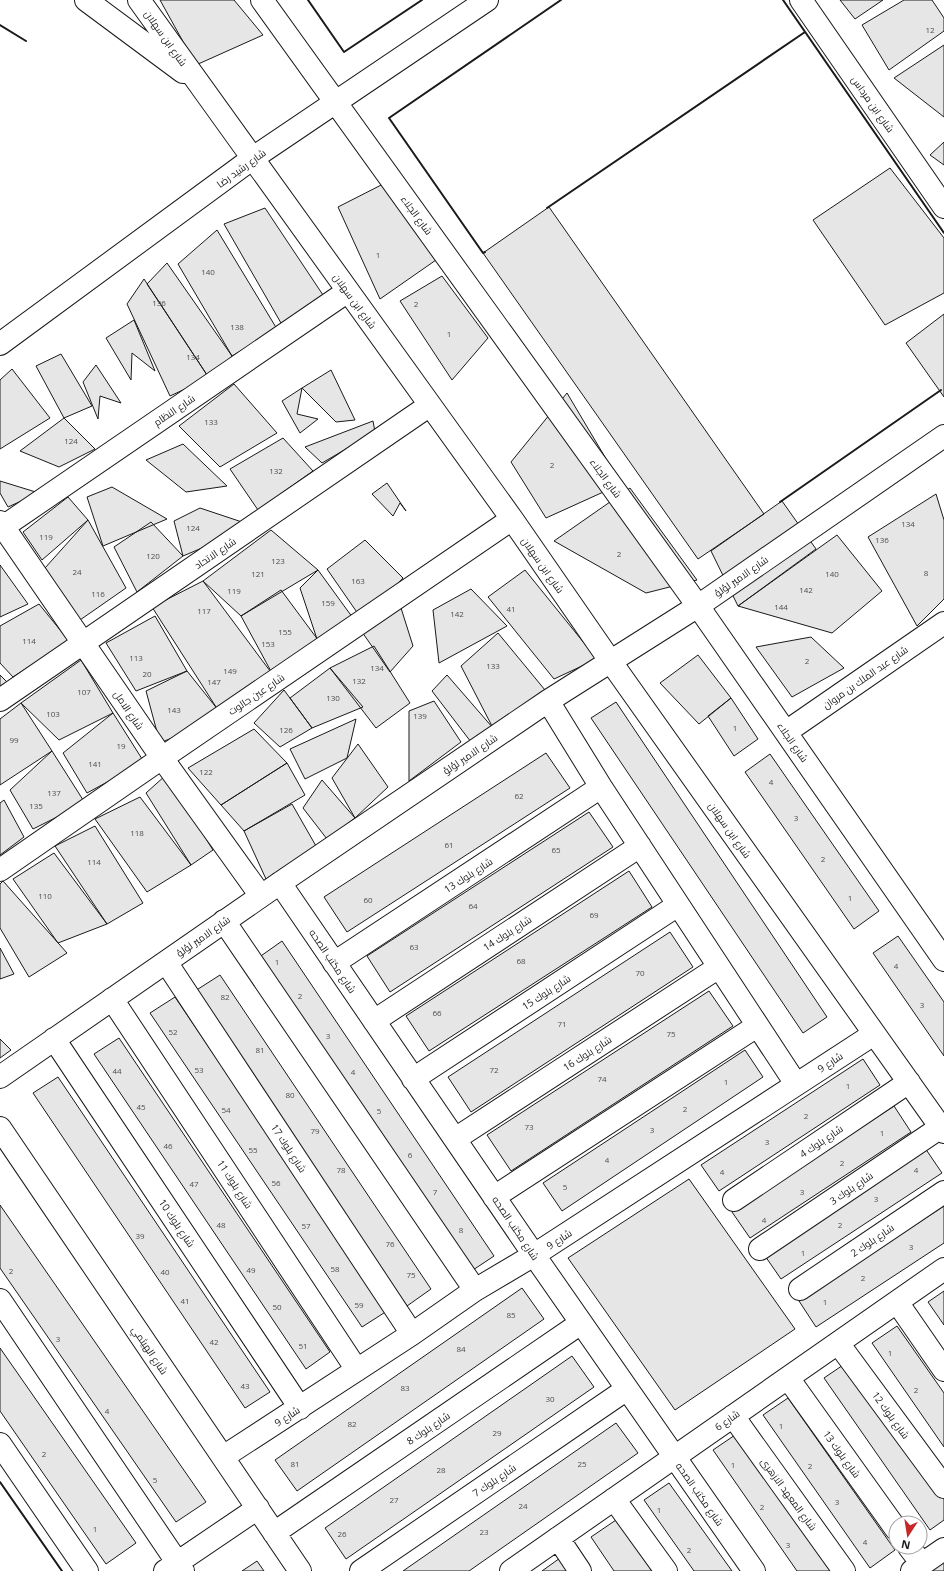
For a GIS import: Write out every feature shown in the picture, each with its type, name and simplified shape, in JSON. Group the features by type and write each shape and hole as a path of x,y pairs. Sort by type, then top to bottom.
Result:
{"street":[{"path":"86,0 198,82"},
{"name":"شارع ابن سهلان","path":"140,0 512,519 611,662 942,1129"},
{"name":"شارع الجلاء","path":"262,0 698,606 944,960"},
{"name":"شارع رشيد رضا","path":"0,344 252,158 487,0"},
{"name":"شارع ابن مرداس","path":"801,0 944,207"},
{"name":"شارع النظام","path":"1,526 348,291"},
{"name":"شارع الاتحاد","path":"0,700 430,405"},
{"name":"شارع الامير لؤلؤ","path":"0,1077 224,921 548,701 698,606 944,436"},
{"name":"شارع عين جالوت","path":"0,870 512,519"},
{"name":"شارع الامل","path":"1,526 84,643 162,758 261,896"},
{"name":"شارع عبد الملك بن مروان","path":"786,732 944,623"},
{"path":"548,701 601,788 796,1084"},
{"name":"شارع بلوك 13","path":"334,963 601,788"},
{"name":"شارع بلوك 14","path":"374,1021 640,846"},
{"name":"شارع مكتب الصحه","path":"280,883 494,1197 754,1571"},
{"name":"شارع بلوك 15","path":"413,1079 678,905"},
{"path":"224,921 475,1290"},
{"name":"شارع بلوك 17","path":"166,962 412,1334"},
{"name":"شارع بلوك 16","path":"455,1140 719,967"},
{"name":"شارع بلوك 11","path":"112,999 357,1370"},
{"path":"494,1197 757,1026"},
{"name":"شارع 9","path":"223,1457 412,1334 475,1290 534,1255 874,1034"},
{"name":"شارع بلوك 10","path":"54,1039 300,1408"},
{"name":"شارع بلوك 4","path":"734,1200 908,1082"},
{"name":"شارع الهيثمي","path":"0,1128 300,1571"},
{"name":"شارع بلوك 3","path":"760,1249 942,1129"},
{"name":"شارع بلوك 2","path":"800,1289 944,1192"},
{"name":"شارع 6","path":"511,1571 944,1270"},
{"path":"0,1300 175,1568 258,1508"},
{"path":"897,1302 944,1370"},
{"name":"شارع بلوك 8","path":"274,1533 581,1323"},
{"name":"شارع بلوك 12","path":"838,1343 944,1487"},
{"name":"شارع بلوك 13","path":"788,1378 888,1518"},
{"name":"شارع بلوك 7","path":"361,1571 627,1389"},
{"name":"شارع المعهد الازهرى","path":"733,1416 844,1571"},
{"path":"0,1444 87,1571"},
{"path":"614,1500 666,1571"},
{"path":"558,1538 580,1571"},
{"path":"912,1555 917,1568 944,1549"}],"building":[{"path":"160,0 234,0 263,35 196,65"},
{"path":"840,0 883,0 855,19"},
{"path":"904,0 932,0 944,18 944,31 889,70 862,25"},
{"path":"944,45 944,117 894,78"},
{"path":"944,142 944,165 930,155"},
{"path":"890,168 944,238 944,293 885,325 813,220"},
{"path":"391,180 436,260 380,299 338,207"},
{"path":"549,207 764,514 698,559 483,253"},
{"path":"265,208 329,304 281,323 224,224"},
{"path":"217,230 277,329 232,356 178,264"},
{"path":"167,263 232,356 209,378 147,284"},
{"path":"442,276 488,338 452,380 400,301"},
{"path":"144,279 209,378 170,396 127,304"},
{"path":"944,314 944,397 906,343"},
{"path":"134,320 155,371 132,353 131,380 106,338"},
{"path":"61,354 92,406 64,418 36,366"},
{"path":"96,365 121,403 100,396 98,419 83,382"},
{"path":"12,369 50,418 0,449 0,380"},
{"path":"331,370 355,420 336,422 302,388"},
{"path":"234,384 277,433 220,467 179,426"},
{"path":"302,388 297,414 318,419 300,433 282,401"},
{"path":"567,393 621,484 546,518 511,462"},
{"path":"64,418 95,449 59,467 20,451"},
{"path":"373,421 375,432 322,463 305,447"},
{"path":"283,438 313,471 258,510 230,469"},
{"path":"183,444 227,486 186,492 146,460"},
{"path":"0,481 39,493 8,507 0,493"},
{"path":"387,483 406,511 400,503 393,516 372,494"},
{"path":"112,487 167,519 103,546 87,497"},
{"path":"630,488 697,580 646,593 554,541"},
{"path":"936,494 944,520 944,599 917,626 868,537"},
{"path":"68,497 88,520 42,560 23,532"},
{"path":"782,501 816,549 738,606 711,551"},
{"path":"200,508 254,526 183,556 174,521"},
{"path":"88,520 126,588 80,620 45,568"},
{"path":"151,522 183,556 137,592 114,547"},
{"path":"271,530 318,570 241,616 203,581"},
{"path":"837,535 882,591 832,633 738,606"},
{"path":"365,540 403,578 363,621 327,569"},
{"path":"0,565 28,604 0,617"},
{"path":"318,570 358,625 317,639 300,588"},
{"path":"525,570 597,659 554,679 488,597"},
{"path":"203,581 273,675 218,710 152,607"},
{"path":"471,589 507,626 439,663 433,610"},
{"path":"281,590 324,648 273,675 241,616"},
{"path":"39,604 69,641 13,677 0,663 0,626"},
{"path":"401,608 413,646 390,672 362,632"},
{"path":"155,616 187,671 136,691 106,643"},
{"path":"498,633 545,690 493,728 461,666"},
{"path":"811,637 844,668 792,697 756,647"},
{"path":"374,646 410,703 376,728 330,668"},
{"path":"698,655 731,698 699,724 660,683"},
{"path":"81,660 113,713 59,740 21,703"},
{"path":"330,668 363,707 312,728 290,698"},
{"path":"187,671 223,716 160,743 146,691"},
{"path":"0,675 7,682 0,687"},
{"path":"447,675 493,728 471,742 432,691"},
{"path":"284,690 312,728 280,747 254,723"},
{"path":"731,698 758,739 734,756 708,716"},
{"path":"434,701 461,742 409,781 409,711"},
{"path":"616,702 827,1017 803,1033 591,718"},
{"path":"21,703 52,751 0,785 0,719"},
{"path":"113,713 144,762 87,793 63,753"},
{"path":"356,719 347,758 305,779 290,749"},
{"path":"254,729 287,763 221,805 188,768"},
{"path":"358,744 388,787 355,818 332,778"},
{"path":"52,751 85,803 33,829 10,790"},
{"path":"546,753 570,788 347,932 324,897"},
{"path":"770,754 879,911 854,929 745,772"},
{"path":"287,763 305,795 244,831 221,805"},
{"path":"166,775 213,850 191,865 146,793"},
{"path":"322,780 355,818 327,839 303,808"},
{"path":"140,797 191,865 147,892 95,819"},
{"path":"4,800 24,837 0,855 0,803"},
{"path":"292,804 316,846 266,879 244,831"},
{"path":"589,812 613,847 390,992 367,956"},
{"path":"95,826 143,903 107,924 55,846"},
{"path":"54,853 107,924 58,943 13,879"},
{"path":"629,871 652,907 429,1051 406,1016"},
{"path":"3,881 67,953 29,977 0,928 0,884"},
{"path":"670,932 693,967 471,1112 448,1077"},
{"path":"898,936 944,1002 944,1056 873,953"},
{"path":"282,941 494,1256 470,1272 258,958"},
{"path":"0,948 14,974 0,979"},
{"path":"220,975 431,1289 407,1306 195,991"},
{"path":"709,991 733,1026 511,1171 487,1135"},
{"path":"175,997 387,1311 362,1327 150,1013"},
{"path":"119,1038 330,1352 306,1369 94,1054"},
{"path":"0,1039 11,1050 0,1058"},
{"path":"745,1050 763,1077 562,1211 543,1183"},
{"path":"863,1059 880,1085 719,1191 701,1165"},
{"path":"58,1077 270,1392 245,1408 33,1093"},
{"path":"894,1106 911,1132 750,1238 732,1212"},
{"path":"925,1148 942,1173 781,1279 763,1253"},
{"path":"689,1179 795,1329 675,1410 568,1258"},
{"path":"0,1205 206,1502 176,1522 0,1268"},
{"path":"944,1206 944,1243 816,1327 799,1301"},
{"path":"522,1288 544,1319 297,1491 275,1460"},
{"path":"944,1291 944,1325 928,1302"},
{"path":"897,1326 944,1393 944,1447 872,1343"},
{"path":"0,1348 136,1543 106,1564 0,1411"},
{"path":"572,1356 594,1387 346,1559 325,1528"},
{"path":"849,1361 944,1496 944,1520 930,1530 928,1527 928,1515 920,1515 824,1378"},
{"path":"788,1398 888,1540 888,1555 870,1568 763,1415"},
{"path":"616,1423 638,1453 469,1571 403,1571"},
{"path":"738,1433 835,1571 797,1571 713,1450"},
{"path":"669,1483 732,1571 694,1571 644,1500"},
{"path":"616,1520 652,1571 614,1571 591,1537"},
{"path":"560,1558 569,1571 542,1571"},
{"path":"944,1560 944,1571 927,1571"},
{"path":"257,1561 264,1571 242,1571"}],"wall":[{"path":"308,0 344,52 422,0"},
{"path":"485,252 483,253 389,118 561,0"},
{"path":"783,0 944,233"},
{"path":"0,25 26,41"},
{"path":"547,208 805,32"},
{"path":"780,502 941,390"},
{"path":"0,1482 62,1571"}]}
